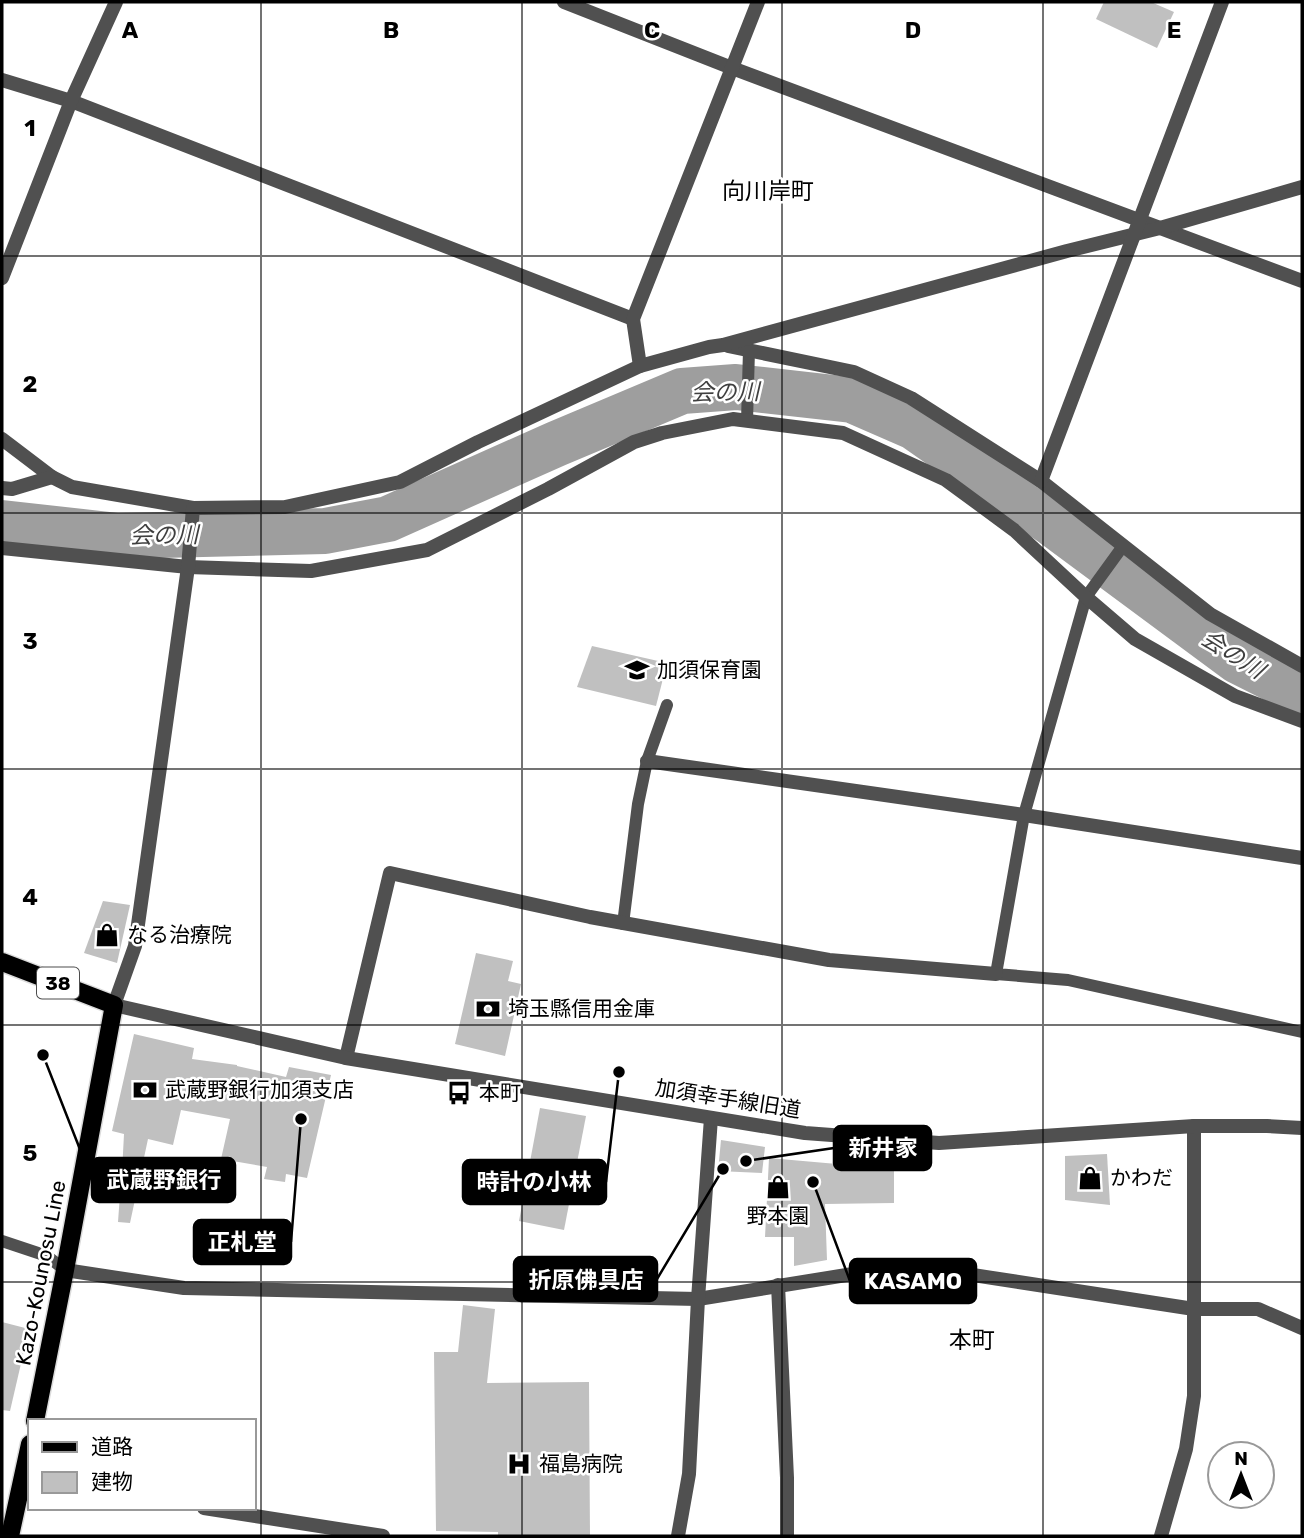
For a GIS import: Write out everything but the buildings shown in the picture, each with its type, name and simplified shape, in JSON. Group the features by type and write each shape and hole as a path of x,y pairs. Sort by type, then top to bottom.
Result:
{"main road":[{"name":"38","path":"2,961 114,1005"},
{"name":"Kazo-Kounosu Line","path":"34,1419 114,1005"},
{"path":"10,1536 26,1480 28,1462"}],"street":[{"path":"2,278 71,101 116,2"},
{"path":"564,2 732,68 1302,281"},
{"path":"640,366 633,319 758,2"},
{"path":"1041,481 1222,2"},
{"path":"2,80 71,101 633,319"},
{"path":"2,439 52,477 72,487 194,508 285,507 400,482 640,366 1160,228 1302,187"},
{"path":"723,345 854,372 911,398 1041,481 1210,614 1302,666"},
{"path":"2,548 188,567 312,572 427,550 634,442 662,433 733,419 843,433 946,480 1014,530 1135,639 1235,696 1302,721"},
{"path":"2,488 12,489 52,477"},
{"path":"114,1005 135,946 194,508"},
{"path":"647,761 1302,858"},
{"path":"346,1058 390,873 623,923 829,960 996,974"},
{"name":"加須幸手線旧道","path":"114,1005 346,1058 805,1133 939,1143 1194,1126 1302,1128"},
{"path":"678,1536 689,1474 710,1118"},
{"path":"1161,1536 1186,1450 1194,1396 1194,1126"},
{"path":"65,1270 184,1287 698,1299 908,1265 1194,1309 1258,1309 1302,1328"},
{"path":"778,1285 787,1536"},
{"path":"217,1510 383,1536"}],"lane":[{"path":"747,421 749,350"},
{"path":"1123,546 1086,597 1024,815 996,974 1068,980 1302,1032"},
{"path":"623,923 638,804 647,761 667,705"},
{"path":"2,1241 47,1256 65,1270"}],"waterway":[{"name":"会の川","path":"2,523 118,536 325,531 388,519 682,391 736,387 852,400 914,427 1053,524 1238,661 1302,693"}],"place":[{"name":"加須保育園","path":"637,670"},
{"name":"なる治療院","path":"107,935"},
{"name":"埼玉縣信用金庫","path":"488,1009"},
{"name":"武蔵野銀行","path":"43,1055"},
{"name":"時計の小林","path":"619,1072"},
{"name":"武蔵野銀行加須支店","path":"145,1090"},
{"name":"本町","path":"459,1093"},
{"name":"正札堂","path":"301,1119"},
{"name":"新井家","path":"746,1161"},
{"name":"折原佛具店","path":"723,1169"},
{"name":"かわだ","path":"1090,1178"},
{"name":"KASAMO","path":"813,1182"},
{"name":"野本園","path":"778,1187"},
{"name":"福島病院","path":"519,1464"}],"district":[{"name":"向川岸町","path":"768,191"},
{"name":"本町","path":"972,1340"}]}
